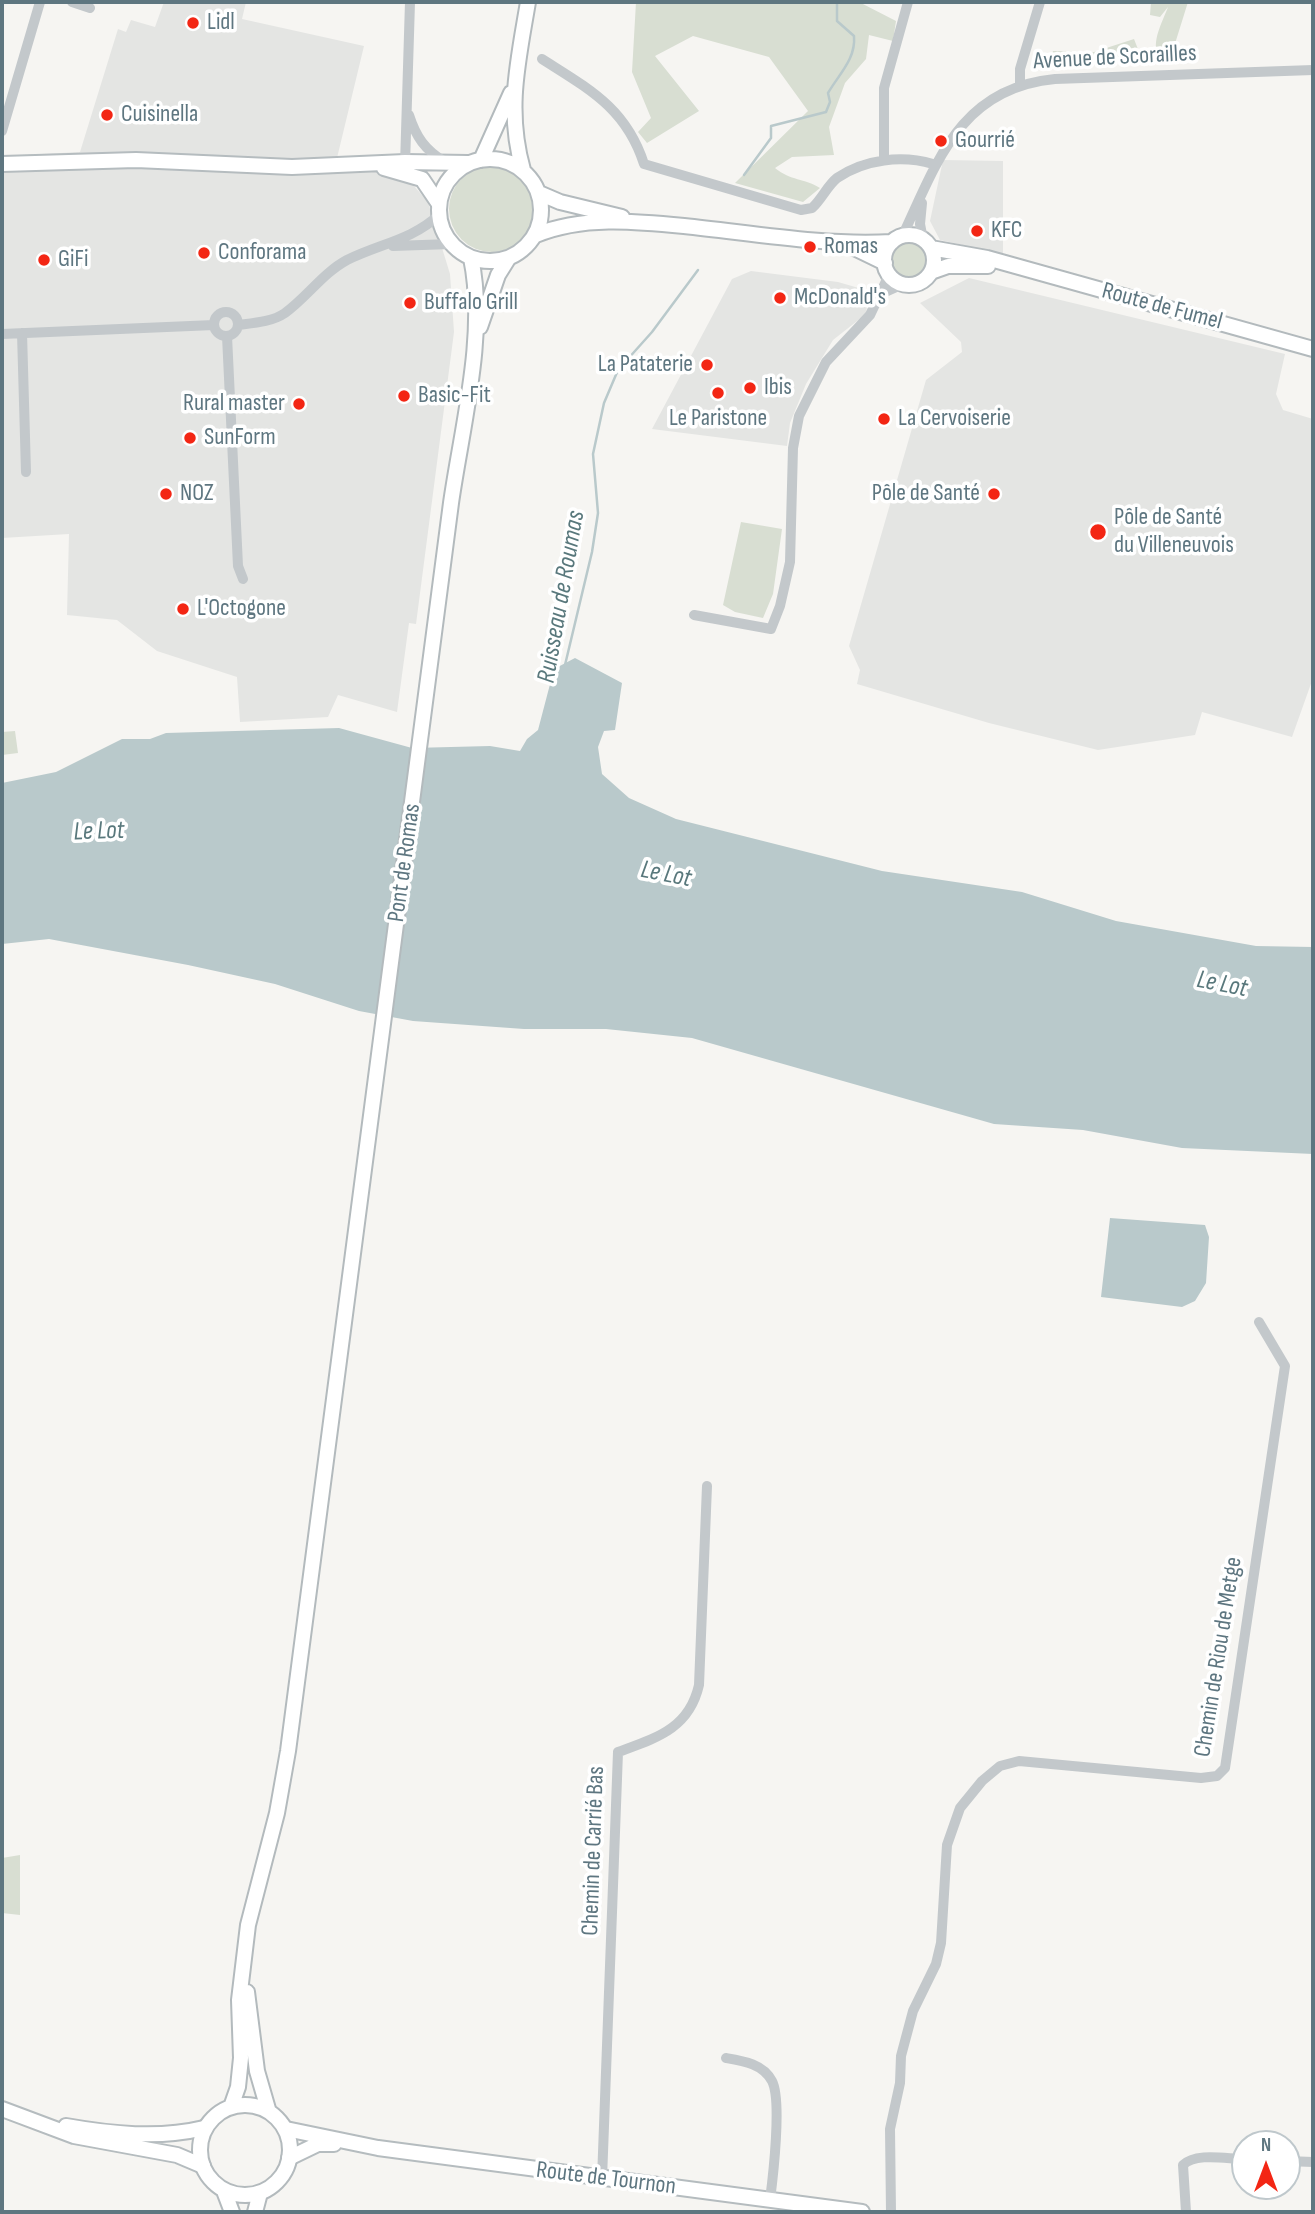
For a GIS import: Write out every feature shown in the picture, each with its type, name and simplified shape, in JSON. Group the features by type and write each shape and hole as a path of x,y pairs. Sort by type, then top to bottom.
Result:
{"main road":[{"path":"528,2 513,86 514,136 523,170 539,192 560,202 643,222"},
{"path":"439,209 448,181 475,162 513,86"},
{"path":"2,164 136,160 292,167 405,167 496,159 523,170"},
{"path":"405,167 422,179 439,209 451,244 471,258 483,261 509,258"},
{"path":"474,345 498,275 509,258 528,245 536,235 541,214 539,192"},
{"path":"536,235 578,223 643,222 833,240 897,240 914,236 927,244 934,264 931,272 915,284 903,284 869,253 833,240"},
{"path":"887,269 886,252 897,240"},
{"name":"Route de Fumel","path":"927,244 1313,349"},
{"path":"471,258 477,286 474,345"},
{"name":"Route de Fumel","path":"931,272 948,266 1010,266"},
{"name":"Pont de Romas","path":"244,1956 255,1889 277,1813 288,1751 474,345"},
{"path":"231,2106 238,2087 241,2058 239,2000 244,1956"},
{"path":"244,1956 257,2071 268,2109 286,2129 351,2143"},
{"path":"232,2212 224,2192 212,2181 203,2166 199,2148 204,2128 214,2116 231,2106 248,2104 268,2109"},
{"path":"2,2109 74,2136 177,2155 203,2166"},
{"path":"26,2117 106,2132 180,2134 204,2128"},
{"path":"224,2192 245,2196 260,2193 275,2184 285,2172 289,2158 286,2129"},
{"path":"289,2158 318,2144 351,2143"},
{"name":"Route de Tournon","path":"351,2143 862,2212"},
{"path":"254,2212 260,2193"}],"street":[{"path":"2,131 40,2"},
{"path":"72,2 90,8"},
{"path":"405,167 410,2"},
{"path":"884,160 884,88 908,2"},
{"path":"1020,86 1020,69 1041,2"},
{"path":"542,59 615,111 628,125 644,164 801,210 813,208 838,178 884,160 933,164"},
{"name":"Avenue de Scorailles","path":"927,244 920,224 926,186 933,164 959,126 999,95 1020,86 1055,79 1313,70"},
{"path":"406,104 418,139 431,154 447,163"},
{"name":"Avenue de Scorailles","path":"897,240 926,186"},
{"path":"238,325 266,321 284,314 318,282 347,261 416,233 439,209"},
{"path":"386,247 451,244"},
{"path":"694,615 771,629 780,606 790,562 792,473 799,416 826,362 870,315 881,294 887,269"},
{"path":"881,294 903,284"},
{"path":"226,312 236,317 238,325 236,331 227,336 220,335 214,325 218,314 226,312"},
{"path":"2,334 214,325"},
{"path":"22,333 26,472"},
{"path":"227,336 238,566 243,579"},
{"name":"Chemin de Riou de Metge","path":"891,2212 890,2129 900,2083 901,2056 913,2011 936,1964 941,1943 947,1844 960,1808 982,1781 1000,1766 1019,1761 1201,1779 1217,1776 1225,1768 1285,1366 1259,1322"},
{"name":"Chemin de Carrié Bas","path":"602,2179 618,1752 663,1733 681,1722 694,1706 699,1685 707,1486"},
{"path":"726,2058 752,2063 763,2070 776,2091 770,2200"},
{"path":"1186,2212 1182,2165 1195,2158 1231,2159"}],"shaded area":[{"path":"164,2 246,2 242,19 364,46 337,158 407,178 428,202 450,274 454,332 416,624 409,623 397,712 338,695 328,717 240,722 237,677 157,651 117,620 67,615 69,534 2,538 2,156 80,152 118,29 126,32 131,20 155,27"},
{"path":"636,2 859,2 896,21 893,41 869,35 866,59 845,83 829,127 834,155 792,157 775,168 820,188 803,202 735,183 808,111 769,57 693,36 655,56 699,111 647,143 638,132 651,118 632,72"},
{"path":"1151,2 1188,2 1173,50 1159,57 1157,39 1168,7 1160,17 1150,15"},
{"path":"1134,39 1143,62 1049,64 1053,51 1094,52"},
{"path":"943,160 1003,161 1003,254 940,240 930,221"},
{"path":"492,166 509,169 523,178 532,192 535,209 532,226 523,240 509,249 492,252 475,249 461,240 452,226 449,209 452,192 461,178 475,169"},
{"path":"909,243 922,248 927,261 922,274 909,279 896,274 891,261 896,248"},
{"path":"751,271 838,282 869,291 866,314 833,340 806,384 790,423 787,446 652,429 732,279"},
{"name":"Pôle de Santé du Villeneuvois","path":"969,278 1285,354 1276,394 1283,410 1313,419 1313,678 1292,737 1202,712 1195,735 1098,750 989,723 857,684 860,670 849,646 926,380 962,352 961,342 920,303"},
{"path":"741,522 782,529 773,594 763,618 735,612 723,605"},
{"path":"15,731 18,753 2,755 2,732"},
{"path":"20,1855 20,1915 2,1913 2,1858"}],"water":[{"name":"Le Lot","path":"575,658 622,683 615,730 604,731 598,747 602,774 629,798 676,819 882,871 1022,892 1116,921 1256,946 1313,947 1313,1154 1182,1148 1083,1130 994,1124 692,1038 606,1029 524,1029 413,1021 359,1011 275,984 188,965 49,939 2,944 2,783 56,772 122,739 150,739 166,733 339,728 412,748 490,746 520,751 527,739 538,730 554,669"},
{"path":"1110,1218 1205,1225 1209,1237 1206,1283 1195,1301 1182,1307 1101,1297"}],"waterway":[{"name":"Ruisseau de Roumas","path":"744,175 771,138 771,126 826,112 830,102 828,93 850,59 854,44 854,36 837,21 837,2"},
{"name":"Ruisseau de Roumas","path":"565,665 592,552 598,513 593,454 604,403 618,370 652,332 698,270"}],"place":[{"name":"Lidl","path":"193,23"},
{"name":"Cuisinella","path":"107,115"},
{"name":"Gourrié","path":"941,141"},
{"name":"KFC","path":"977,231"},
{"name":"Romas","path":"810,247"},
{"name":"Conforama","path":"204,253"},
{"name":"GiFi","path":"44,260"},
{"name":"McDonald's","path":"780,298"},
{"name":"Buffalo Grill","path":"410,303"},
{"name":"La Pataterie","path":"707,365"},
{"name":"Ibis","path":"750,388"},
{"name":"Le Paristone","path":"718,393"},
{"name":"Basic-Fit","path":"404,396"},
{"name":"Rural master","path":"299,404"},
{"name":"La Cervoiserie","path":"884,419"},
{"name":"SunForm","path":"190,438"},
{"name":"NOZ","path":"166,494"},
{"name":"Pôle de Santé","path":"994,494"},
{"name":"Pôle de Santé du Villeneuvois","path":"1098,532"},
{"name":"L'Octogone","path":"183,609"}]}
